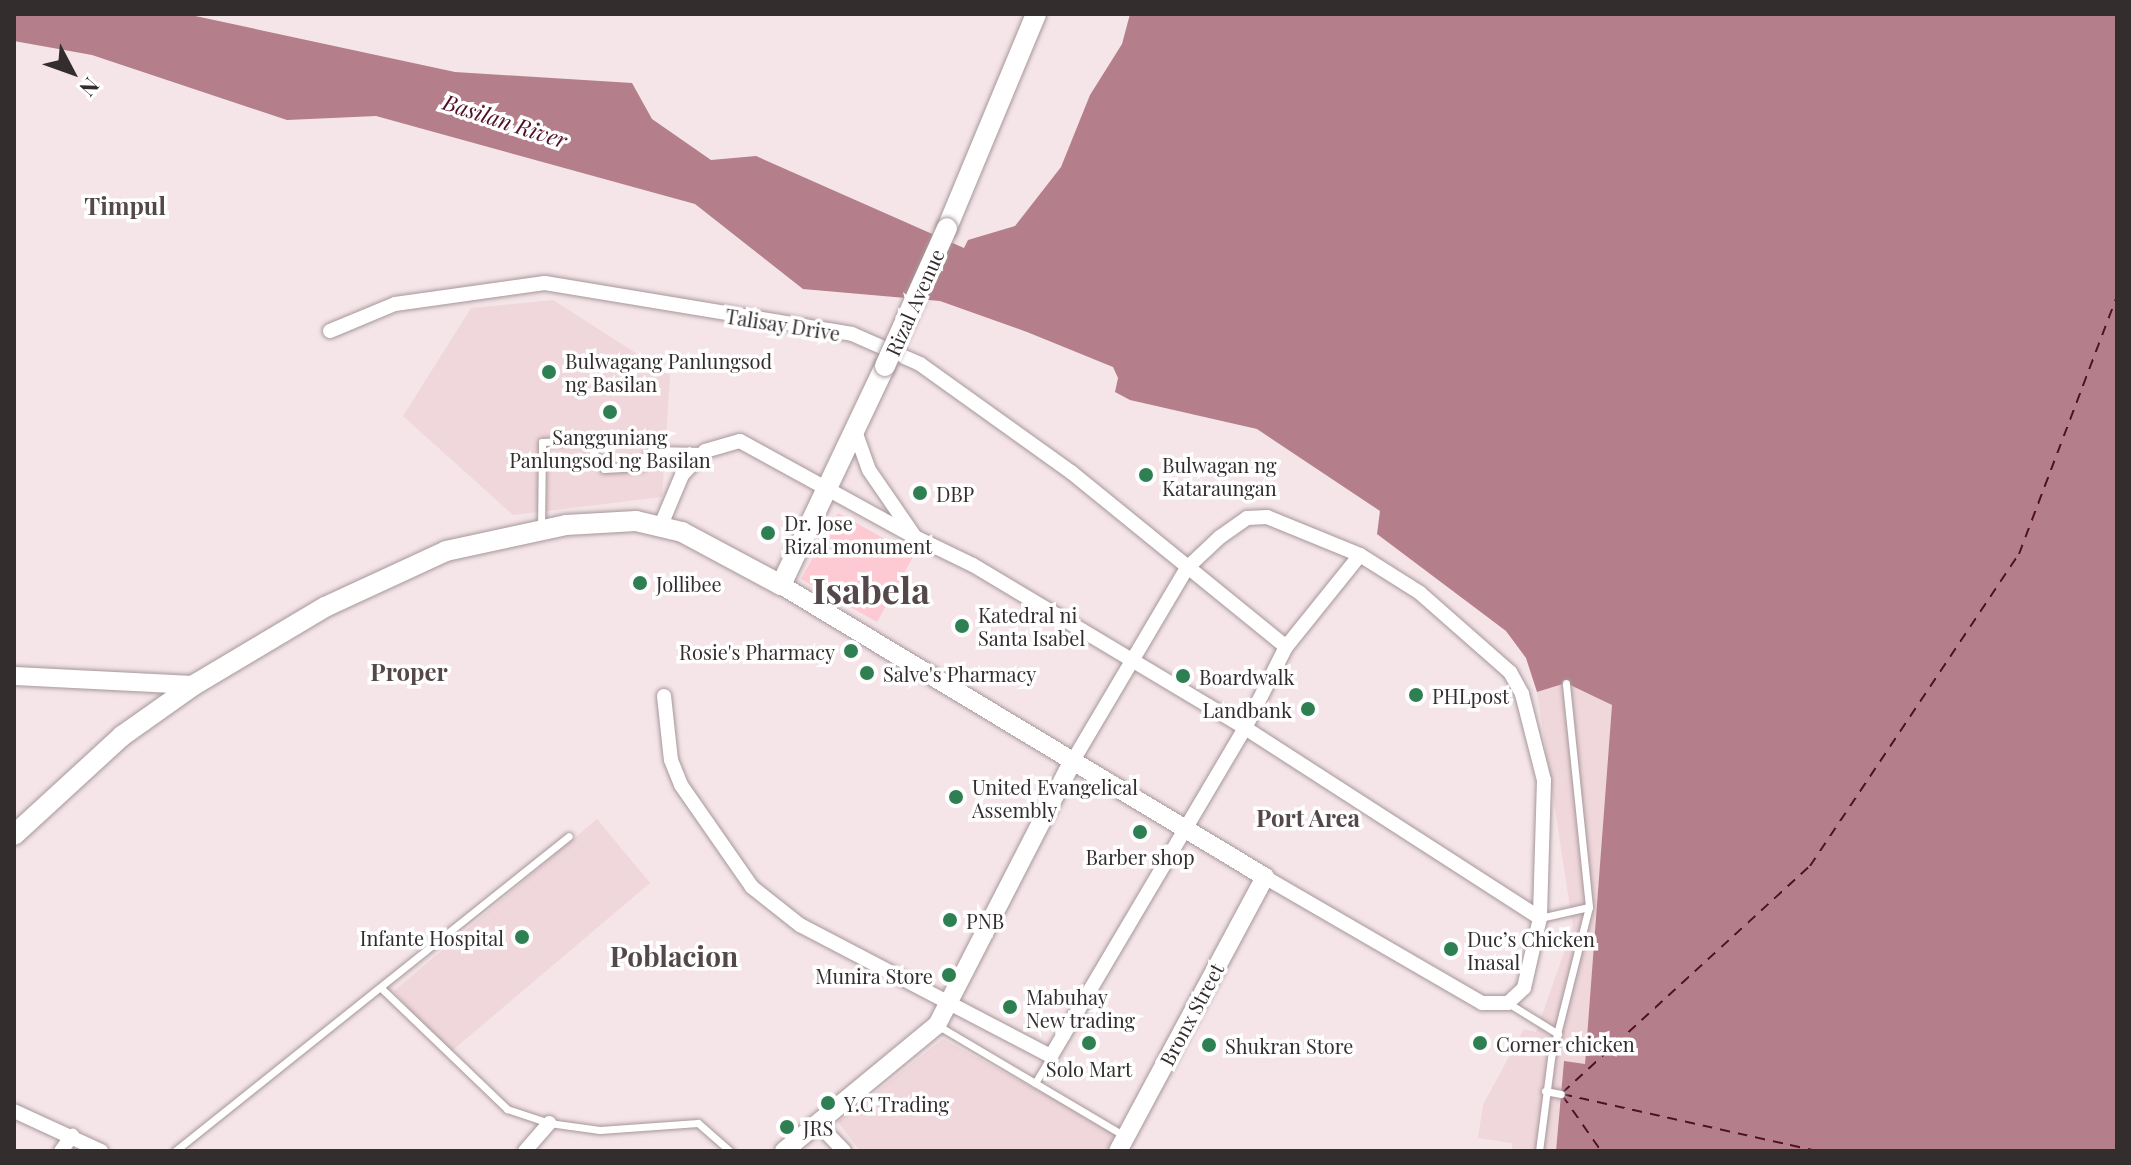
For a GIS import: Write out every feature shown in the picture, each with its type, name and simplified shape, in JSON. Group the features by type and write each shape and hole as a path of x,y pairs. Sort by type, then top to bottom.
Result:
{"main road":[{"name":"Rizal Avenue","path":"781,585 947,228 1036,14"},
{"path":"14,835 122,736 194,685 389,575 446,551 541,529 603,521 661,525 781,585"}],"street":[{"name":"Talisay Drive","path":"330,331 395,304 545,283 852,334 920,364 1071,472 1286,647"},
{"path":"855,431 869,470 915,537"},
{"path":"661,525 682,475 705,451 740,441 829,485 915,537 973,565 1245,728 1540,918"},
{"path":"781,585 1071,764 1482,1003 1508,1003 1524,988 1540,918 1544,780 1522,694 1510,672 1420,593 1360,555 1267,517 1247,518 1187,568 1071,764 937,1025 784,1151"},
{"path":"664,696 671,760 681,785 752,887 800,925 1051,1056 1245,728 1286,647 1360,555"},
{"path":"14,676 194,685"},
{"name":"Bronx Street","path":"1121,1143 1265,877"},
{"path":"14,1111 101,1151"},
{"path":"525,1151 549,1123"},
{"path":"819,1125 844,1151"},
{"path":"61,1151 72,1136"}],"lane":[{"path":"541,529 542,442 586,440 604,469 640,467 651,450 705,451"},
{"path":"1539,1151 1545,1091 1589,907 1566,683"},
{"path":"175,1151 569,836"},
{"path":"1540,918 1589,907"},
{"path":"381,988 485,1093 507,1109 549,1123 600,1130 698,1123 730,1151"},
{"path":"1508,1003 1558,1034"},
{"path":"937,1025 1035,1083 1121,1143"},
{"path":"1035,1083 1051,1056"},
{"path":"1545,1091 1561,1094"}],"shaded area":[{"path":"553,300 670,375 662,497 513,515 403,416 471,308"},
{"path":"838,513 914,555 877,622 801,579"},
{"path":"1566,683 1612,705 1585,1065 1564,1062 1556,1151 1512,1151 1512,1143 1478,1138 1483,1105 1524,1029 1536,1032 1573,927 1537,692"},
{"name":"Infante Hospital","path":"597,819 650,883 447,1055 394,991"},
{"path":"943,1039 1116,1133 1107,1151 860,1151 838,1122"}],"water":[{"name":"Basilan River","path":"14,14 186,14 455,72 632,83 652,119 711,160 756,156 964,248 968,240 1015,226 1061,167 1090,95 1122,44 1130,14 2117,14 2117,1151 1556,1151 1564,1061 1585,1064 1612,705 1566,683 1537,692 1526,658 1506,631 1377,534 1380,511 1257,429 1130,400 1115,392 1118,378 1113,367 1027,332 940,301 803,289 695,204 376,116 287,120 92,55 14,41"}],"ferry route":[{"path":"1562,1093 1810,866 2019,554 2117,296"},
{"path":"1562,1094 1817,1151"},
{"path":"1562,1095 1601,1151"}],"place":[{"name":"Bulwagang Panlungsod ng Basilan","path":"549,372"},
{"name":"Sangguniang Panlungsod ng Basilan","path":"610,412"},
{"name":"Bulwagan ng Kataraungan","path":"1146,475"},
{"name":"DBP","path":"920,493"},
{"name":"Dr. Jose Rizal monument","path":"768,533"},
{"name":"Jollibee","path":"640,583"},
{"name":"Katedral ni Santa Isabel","path":"962,626"},
{"name":"Rosie's Pharmacy","path":"851,651"},
{"name":"Salve's Pharmacy","path":"867,673"},
{"name":"Boardwalk","path":"1183,676"},
{"name":"PHLpost","path":"1416,695"},
{"name":"Landbank","path":"1308,709"},
{"name":"United Evangelical Assembly","path":"956,797"},
{"name":"Barber shop","path":"1140,832"},
{"name":"PNB","path":"950,920"},
{"name":"Infante Hospital","path":"522,937"},
{"name":"Duc’s Chicken Inasal","path":"1451,949"},
{"name":"Munira Store","path":"949,975"},
{"name":"Mabuhay New trading","path":"1010,1007"},
{"name":"Solo Mart","path":"1089,1043"},
{"name":"Corner chicken","path":"1480,1043"},
{"name":"Shukran Store","path":"1209,1045"},
{"name":"Y.C Trading","path":"828,1103"},
{"name":"JRS","path":"787,1127"}],"district":[{"name":"Timpul","path":"125,206"},
{"name":"Isabela","path":"871,590"},
{"name":"Proper","path":"409,672"},
{"name":"Port Area","path":"1308,818"},
{"name":"Poblacion","path":"674,956"}]}
